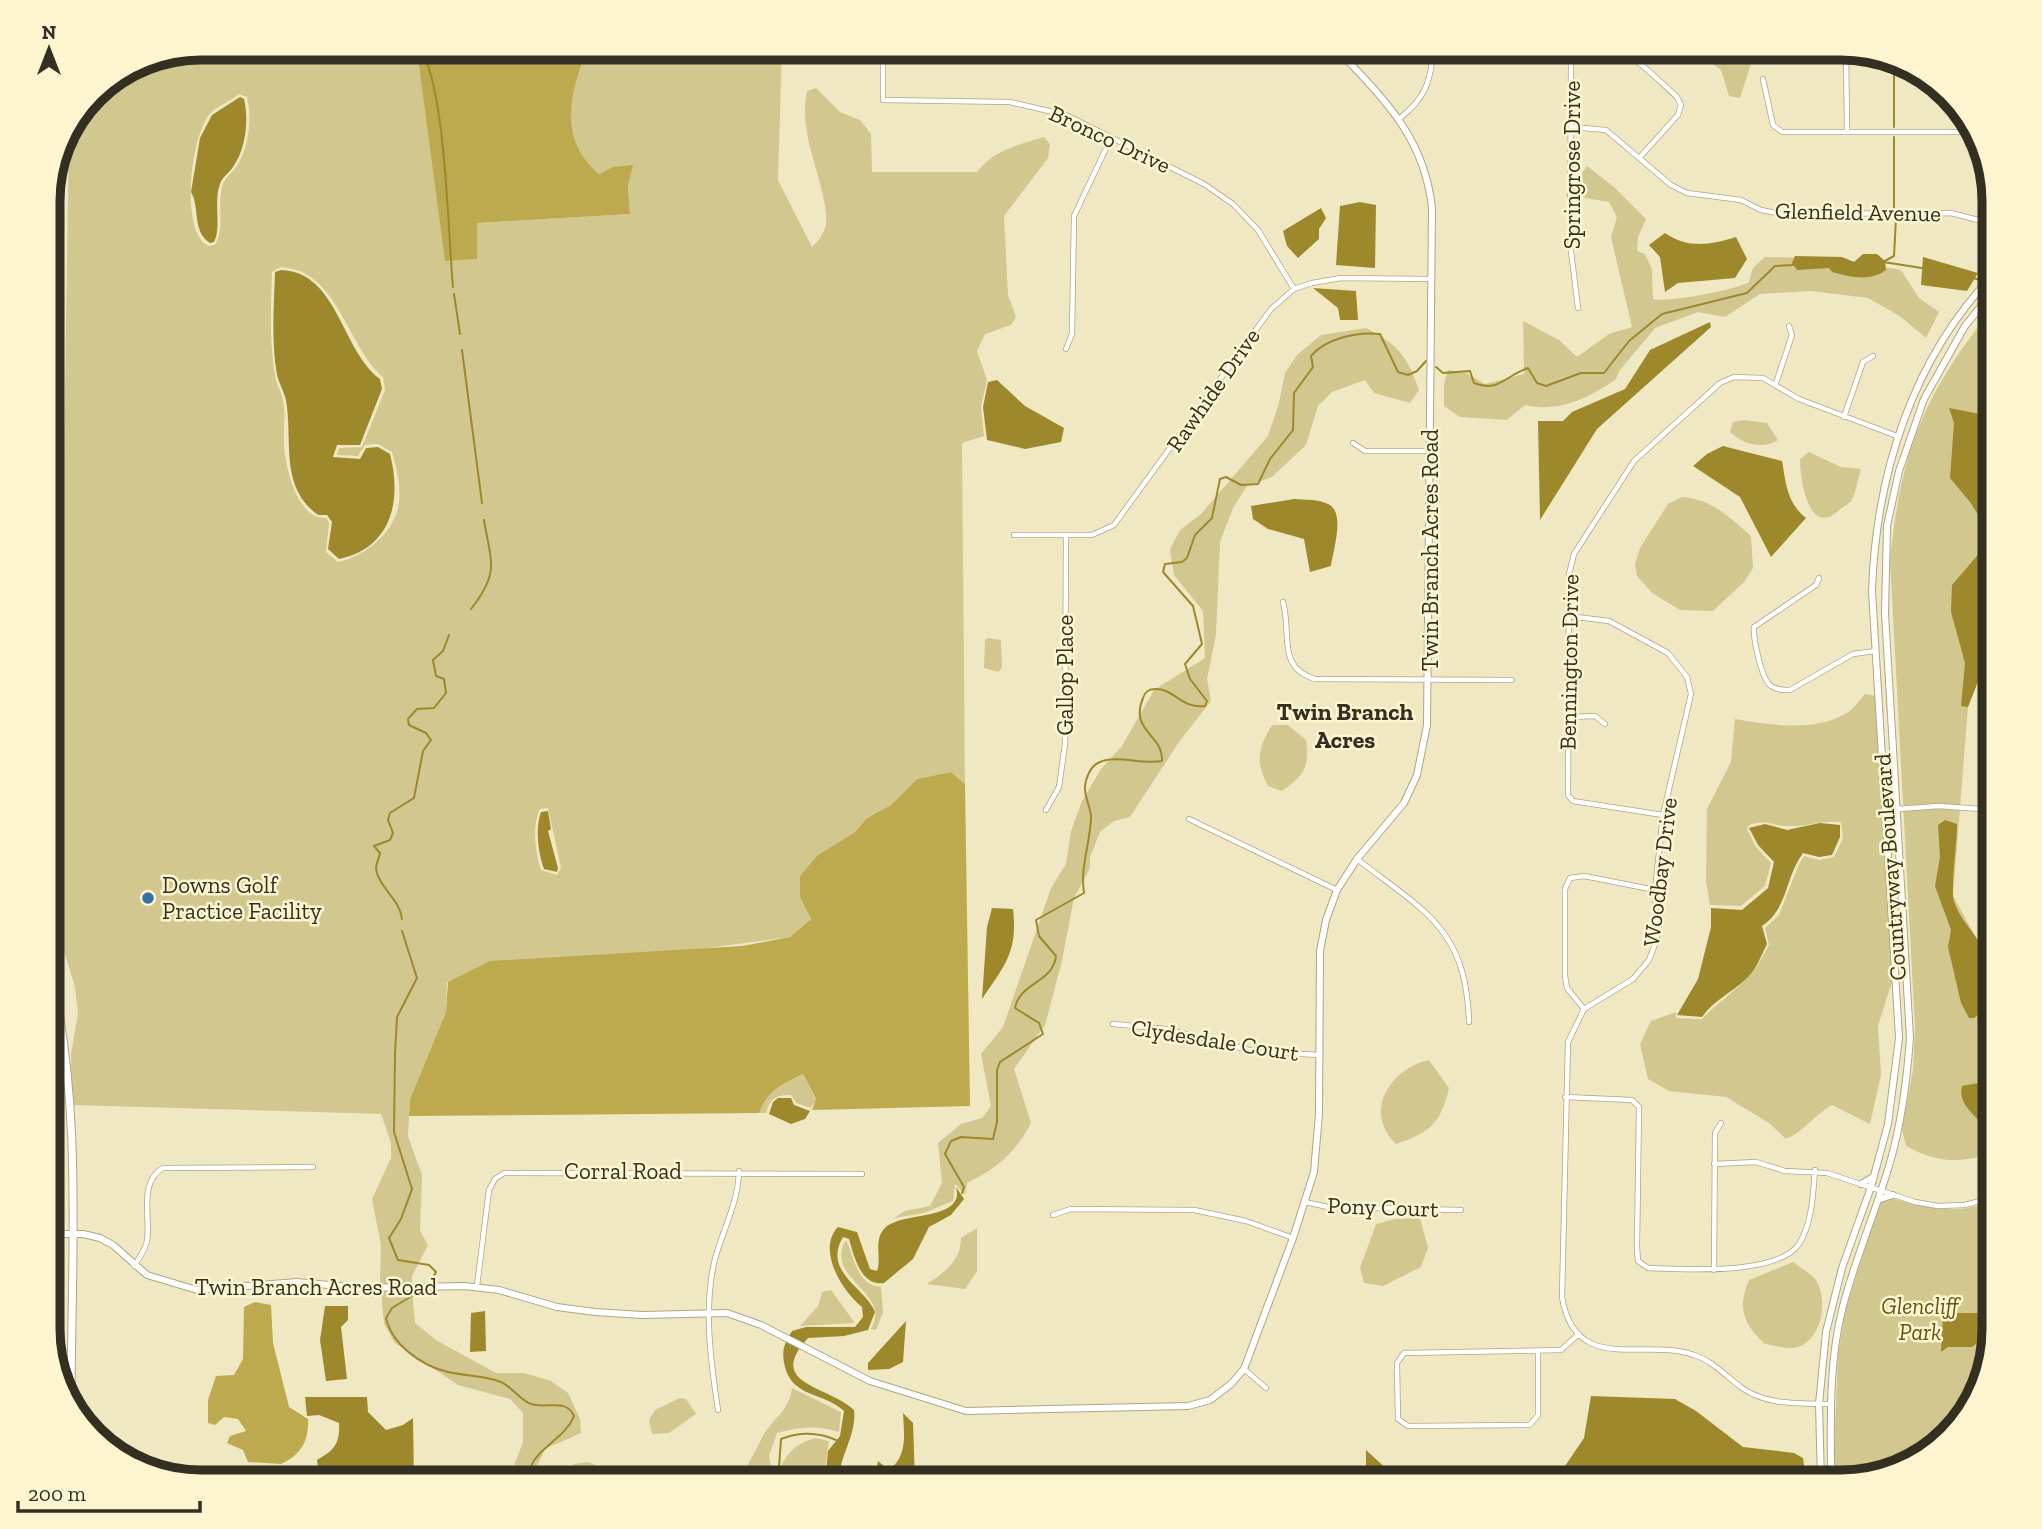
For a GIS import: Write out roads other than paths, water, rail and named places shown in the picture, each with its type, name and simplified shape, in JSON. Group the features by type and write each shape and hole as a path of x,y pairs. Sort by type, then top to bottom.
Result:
{"main road":[{"path":"60,1033 67,1075 71,1384"}],"street":[{"name":"Bronco Drive","path":"883,60 883,100 1010,102 1034,105 1066,115 1204,184 1233,204 1258,230 1294,289"},
{"name":"Twin Branch Acres Road","path":"60,1234 91,1235 106,1241 133,1266 155,1279 197,1290 297,1282 361,1288 477,1286 585,1311 642,1315 710,1311 745,1317 870,1381 966,1411 1188,1406 1210,1400 1231,1384 1244,1369 1293,1238 1315,1160 1320,951 1337,890 1357,859 1390,823 1417,775 1426,738 1429,679 1432,279 1429,182 1417,147 1400,118 1347,60"},
{"path":"1400,118 1416,106 1429,88 1432,60"},
{"name":"Springrose Drive","path":"1572,60 1570,243 1578,308"},
{"name":"Springrose Drive","path":"1634,60 1677,97 1681,105 1678,116 1640,157"},
{"path":"1846,60 1847,132"},
{"path":"1763,79 1776,130 1797,133 1965,132"},
{"name":"Glenfield Avenue","path":"1571,127 1606,130 1671,186 1687,193 1741,200 1761,210 1781,214 1951,213 1982,224"},
{"path":"1066,349 1072,334 1074,216 1111,138"},
{"name":"Rawhide Drive","path":"1014,535 1092,535 1114,525 1124,515 1271,309 1294,289 1341,278 1432,279"},
{"name":"Countryway Boulevard","path":"1831,1470 1831,1404 1838,1332 1858,1255 1877,1203 1874,1175 1888,1124 1896,1078 1899,1013 1872,591 1876,525 1897,436 1922,379 1955,320 1982,288"},
{"name":"Countryway Boulevard","path":"1821,1470 1819,1404 1831,1308 1867,1199 1885,1179 1901,1115 1910,1038 1884,591 1887,526 1908,439 1924,399 1960,334 1982,306"},
{"path":"1776,383 1792,335 1789,326"},
{"path":"1960,334 1971,331"},
{"path":"1844,417 1863,362 1873,356"},
{"name":"Bennington Drive","path":"1663,815 1573,801 1566,787 1569,574 1574,554 1634,461 1720,383 1748,376 1776,383 1799,399 1897,436"},
{"path":"1897,436 1908,439"},
{"path":"1353,443 1365,451 1431,451"},
{"name":"Gallop Place","path":"1046,810 1059,787 1065,744 1066,536"},
{"path":"1819,578 1816,585 1754,627 1753,637 1768,683 1778,690 1790,690 1853,654 1888,650"},
{"path":"1283,602 1292,666 1302,675 1315,679 1512,680"},
{"name":"Woodbay Drive","path":"1568,617 1609,621 1668,653 1687,677 1690,694 1663,815 1655,890 1657,939 1649,960 1633,979 1584,1009"},
{"path":"1568,717 1595,716 1605,724"},
{"path":"1887,810 1939,806 1982,809"},
{"path":"1189,819 1337,890"},
{"path":"1357,859 1426,913 1444,932 1457,951 1465,973 1469,1022"},
{"path":"1655,890 1584,876 1570,878 1565,889 1565,976 1567,988 1584,1009 1567,1042 1562,1297 1567,1316 1579,1334 1594,1345 1608,1349 1692,1354 1764,1399 1831,1404"},
{"name":"Clydesdale Court","path":"1113,1024 1166,1029 1255,1051 1318,1055"},
{"path":"1566,1097 1632,1100 1639,1107 1638,1261 1648,1269 1744,1269 1791,1252 1800,1243 1812,1204 1815,1170"},
{"path":"1714,1270 1715,1133 1721,1123"},
{"path":"1858,1255 1876,1189 1888,1124"},
{"path":"1714,1164 1756,1162 1785,1171 1815,1170 1926,1204 1952,1206 1982,1200"},
{"path":"133,1266 146,1243 149,1185 154,1175 163,1168 313,1167"},
{"path":"718,1410 711,1364 710,1311 715,1260 737,1197 739,1171"},
{"name":"Corral Road","path":"477,1286 489,1190 495,1179 504,1173 739,1171 862,1174"},
{"path":"1861,1184 1874,1175"},
{"path":"1885,1179 1886,1189 1893,1195"},
{"path":"1861,1184 1867,1190 1867,1199"},
{"path":"1877,1203 1883,1196 1893,1195"},
{"name":"Pony Court","path":"1305,1202 1328,1208 1461,1210"},
{"path":"1053,1214 1071,1209 1189,1210 1235,1218 1293,1238"},
{"path":"1538,1352 1538,1415 1530,1425 1408,1426 1398,1419 1396,1363 1404,1353 1561,1350 1579,1334"},
{"path":"1244,1369 1266,1388"}],"waterway":[{"path":"425,60 435,93 440,125 453,287"},
{"path":"1894,70 1894,127"},
{"path":"1894,137 1894,209"},
{"path":"1883,262 1894,256 1896,218"},
{"path":"1883,262 1922,268"},
{"path":"1436,367 1443,373 1470,371 1474,383 1483,386 1502,382 1528,368 1537,383 1546,386 1581,373 1604,373 1629,341 1662,314 1747,293 1775,266 1793,265"},
{"path":"1973,278 1982,280"},
{"path":"454,294 460,334"},
{"path":"962,1193 964,1187 945,1154 951,1141 961,1137 993,1139 997,1122 997,1070 1000,1062 1043,1034 1039,1023 1015,1008 1023,993 1054,965 1056,956 1039,936 1036,920 1084,893 1083,874 1091,818 1085,790 1089,773 1095,765 1105,760 1162,761 1158,745 1140,718 1143,698 1149,690 1162,690 1197,706 1205,706 1207,701 1190,679 1185,664 1202,644 1193,606 1163,572 1165,564 1182,562 1187,558 1195,535 1212,518 1220,479 1226,477 1241,485 1258,484 1270,459 1293,430 1294,393 1313,367 1311,356 1317,350 1342,338 1380,334 1398,372 1408,375 1417,371 1426,361"},
{"path":"462,350 482,503"},
{"path":"471,609 490,576 491,557 484,520"},
{"path":"402,919 398,905 378,876 376,867 380,853 374,846 390,840 393,833 388,820 390,813 414,798 423,751 431,740 426,733 409,725 408,719 417,709 434,708 446,693 444,679 436,676 433,660 443,651 449,635"},
{"path":"402,931 417,978 397,1017 394,1132 412,1189 401,1219 389,1238 398,1260 429,1265 436,1272 431,1281"},
{"path":"420,1291 392,1308 386,1318 395,1337 410,1353 438,1369 501,1382 531,1404 561,1406 571,1411 574,1416 569,1425 539,1454 529,1470"},
{"path":"779,1470 781,1439 808,1434 836,1440"}],"place":[{"name":"Downs Golf Practice Facility","path":"148,898"}],"district":[{"name":"Twin Branch Acres","path":"1345,725"}],"park label":[{"name":"Glencliff Park","path":"1920,1319"}]}
